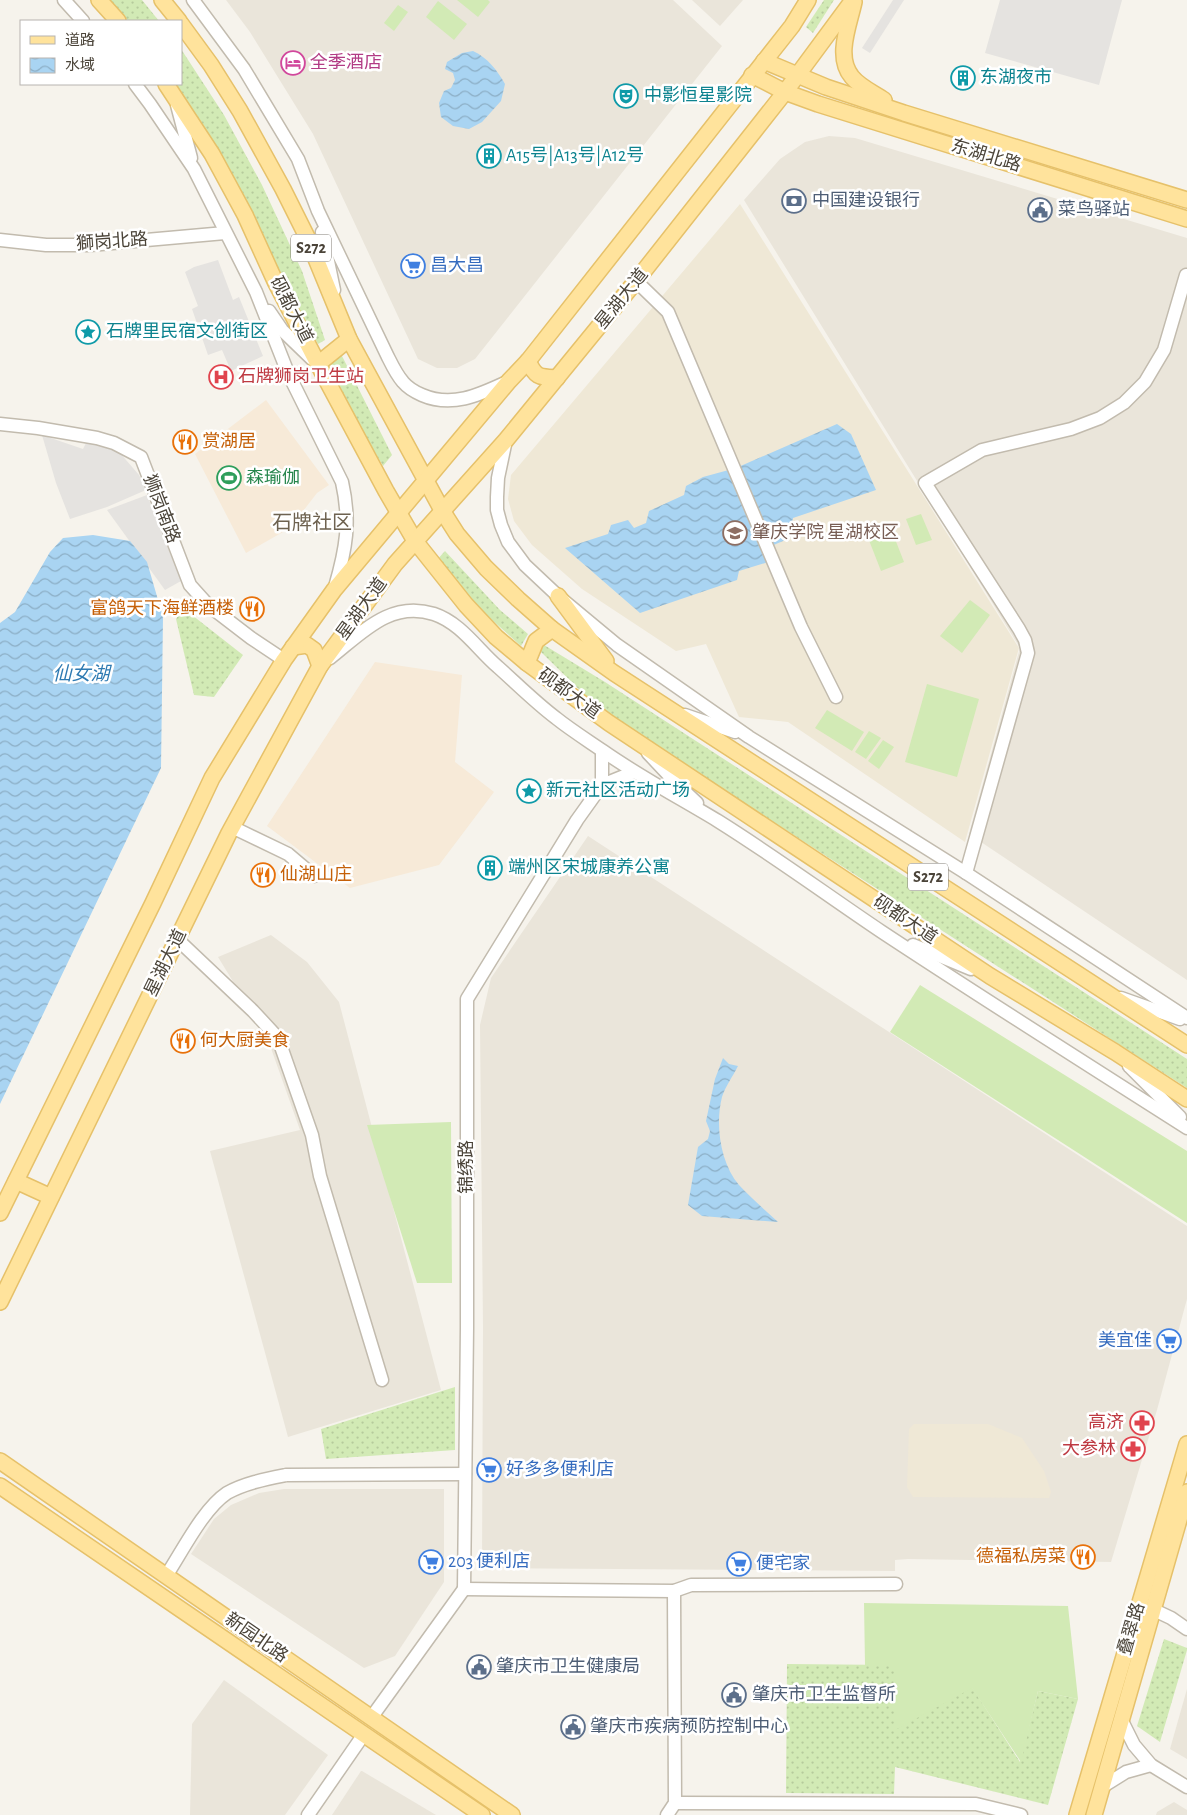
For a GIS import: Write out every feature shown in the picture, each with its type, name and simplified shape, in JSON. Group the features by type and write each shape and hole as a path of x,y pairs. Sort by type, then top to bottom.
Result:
{"main road":[{"path":"99,0 117,20"},
{"name":"S272","path":"162,0 178,20"},
{"name":"星湖大道","path":"0,1213 212,778 284,660 334,590 398,512 528,361 792,26 808,0"},
{"path":"854,0 844,47 846,67 852,78 860,85 904,113 898,129"},
{"name":"星湖大道","path":"0,1302 232,827 320,666 395,564 506,440 636,282 798,76 854,0"},
{"name":"S272","path":"182,26 211,65 283,189 307,237 349,339 443,512 464,543 486,568 552,629 614,673 1187,1045"},
{"name":"东湖北路","path":"764,61 798,76 904,113 1187,200"},
{"name":"东湖北路","path":"752,75 785,92 1187,219"},
{"name":"砚都大道","path":"170,89 212,154 245,215 275,281 318,364 415,541 466,605 496,637 527,663 608,724 990,976 1187,1098"},
{"path":"318,364 349,339"},
{"path":"528,361 533,371 540,377 557,378"},
{"path":"558,596 614,673"},
{"path":"527,663 536,641 552,629"},
{"path":"293,647 308,645 314,650 320,666"},
{"path":"16,1181 51,1197"},
{"name":"叠翠路","path":"1077,1815 1187,1444"},
{"name":"新园北路","path":"1,1460 71,1511 512,1815"},
{"name":"新园北路","path":"0,1486 482,1815"},
{"name":"叠翠路","path":"1094,1815 1187,1492"},
{"path":"62,1529 59,1520 63,1514 71,1511"}],"street":[{"path":"64,0 82,20"},
{"path":"193,0 235,56 298,159 318,212 387,355 397,374 405,384 416,393 431,399 447,402 477,396 509,381"},
{"path":"136,85 194,169 256,292 288,372 342,482 345,497 347,534 345,555 334,590"},
{"path":"170,89 194,169"},
{"path":"318,212 338,310"},
{"name":"獅岗北路","path":"0,240 46,245 90,245 225,233"},
{"path":"966,873 1028,653 1025,640 1019,629 925,484 982,450 1071,428 1100,418 1124,403 1145,382 1164,350 1186,275"},
{"path":"636,282 668,312 801,627 836,697"},
{"path":"256,292 282,330 318,364"},
{"name":"狮岗南路","path":"0,424 97,438 114,443 141,457 190,584 208,605 251,638 284,660"},
{"path":"506,440 496,498 501,525 508,542 526,565 558,596 617,645 749,737 966,873 1187,1020"},
{"name":"砚都大道","path":"320,666 370,625 383,618 407,611 435,614 464,634 494,664 554,717 602,751 718,822 883,933 1187,1128"},
{"path":"670,710 749,737"},
{"path":"639,744 678,786 718,822"},
{"path":"602,751 602,785 634,772"},
{"name":"锦绣路","path":"464,1589 467,1328 467,999 572,828 602,785"},
{"path":"232,827 288,854 314,876"},
{"path":"883,933 990,976"},
{"path":"177,940 253,1011 278,1038 312,1135 320,1176 382,1380"},
{"path":"1106,992 1187,1020"},
{"path":"1115,1052 1187,1124"},
{"path":"166,1576 210,1507 228,1493 257,1481 286,1475 465,1474"},
{"path":"371,1718 464,1589 674,1591 691,1585 896,1584"},
{"path":"667,1815 675,1803 674,1591"},
{"path":"1154,1610 1171,1618 1187,1629"},
{"path":"1121,1719 1134,1745 1151,1765 1187,1787"},
{"path":"308,1815 364,1734"},
{"path":"1102,1787 1126,1772 1151,1765"},
{"path":"675,1803 976,1804 1021,1815"}],"shaded area":[{"path":"226,0 673,0 722,46 475,359 457,368 437,368 418,359 313,134 250,32"},
{"path":"692,0 743,0 720,26"},
{"path":"893,0 904,0 870,53 862,48"},
{"path":"1000,0 1122,0 1099,85 985,53"},
{"path":"829,136 855,138 1187,238 1187,980 969,834 1020,648 744,200 780,159 805,142"},
{"name":"肇庆学院 星湖校区","path":"740,204 1019,648 965,842 788,722 739,717 706,644 676,651 582,589 532,545 514,521 508,499 511,475"},
{"path":"218,260 233,300 239,297 263,356 231,371 222,350 208,355 192,309 198,306 185,272 194,267"},
{"path":"266,400 329,485 317,493 290,528 246,553 195,454"},
{"path":"42,435 83,449 87,441 120,453 139,475 146,490 107,507 70,519 56,483"},
{"path":"147,495 181,581 165,590 107,510"},
{"path":"375,662 462,675 455,762 494,792 439,865 350,888 267,826"},
{"path":"588,836 1187,1226 1187,1299 1157,1410 1111,1562 908,1559 895,1560 895,1571 482,1568 483,1328 480,1025 491,978"},
{"path":"271,935 307,962 339,1002 441,1390 288,1437 210,1151 300,1130 267,1037 218,957"},
{"path":"914,1424 988,1424 1022,1438 1044,1471 1051,1492 1049,1498 913,1497 907,1487 909,1429"},
{"path":"284,1489 444,1489 444,1582 395,1656 364,1668 191,1554 214,1519 231,1505 259,1493"},
{"path":"224,1680 328,1755 285,1815 190,1815 192,1724"},
{"path":"1187,1689 1187,1759 1170,1749"},
{"path":"362,1771 436,1815 332,1815"},
{"path":"1174,1802 1187,1810 1187,1815 1156,1815 1157,1812"}],"green space":[{"path":"110,0 142,0 158,20 127,20"},
{"path":"457,0 488,0 490,2 478,17"},
{"path":"824,0 834,0 813,33 806,27"},
{"path":"438,1 467,24 454,40 426,17"},
{"path":"398,5 408,12 394,31 384,23"},
{"path":"182,51 224,115 262,185 302,271 325,340 318,344 280,279 239,193 203,127 176,85 182,85"},
{"path":"340,352 392,455 383,466 357,422 328,361"},
{"path":"921,514 932,540 916,545 906,519"},
{"path":"888,521 904,562 881,571 865,530"},
{"path":"445,551 500,610 528,634 521,646 491,619 436,561"},
{"path":"970,600 990,615 962,653 940,636"},
{"path":"183,608 243,655 214,697 194,695 176,619"},
{"path":"544,645 605,682 1187,1059 1187,1088 700,775 593,703 540,651"},
{"path":"927,684 979,699 957,777 905,762"},
{"path":"827,710 864,732 852,751 815,728"},
{"path":"869,731 881,738 866,759 855,752"},
{"path":"883,740 894,747 879,769 868,761"},
{"path":"920,985 1187,1151 1187,1223 890,1032"},
{"path":"451,1122 452,1283 417,1283 367,1125"},
{"path":"455,1387 455,1450 326,1459 321,1429"},
{"path":"864,1603 1068,1606 1078,1699 1038,1691 1021,1762 972,1688 895,1730 895,1665 865,1665"},
{"path":"1164,1639 1187,1648 1187,1650 1160,1742 1137,1726"},
{"path":"787,1664 895,1665 895,1729 972,1687 1020,1762 1038,1691 1078,1699 1048,1805 895,1767 894,1794 786,1793"}],"water":[{"path":"473,51 492,65 505,84 501,101 482,122 469,129 453,126 441,117 439,103 444,91 451,88 455,80 453,73 445,69 447,62 462,53"},
{"path":"837,424 851,434 876,490 793,518 790,538 769,547 775,560 739,571 737,580 640,613 565,548 608,534 611,525 628,520 634,528 646,523 649,511 684,495 686,486 703,477 736,468"},
{"name":"仙女湖","path":"93,535 130,541 147,562 163,617 161,768 0,1104 0,623 15,612 50,552 63,538"},
{"path":"723,1058 729,1064 738,1066 723,1093 720,1108 719,1131 723,1155 727,1166 739,1185 778,1222 702,1216 688,1205 698,1147 708,1139 710,1131 706,1121 715,1079"}],"place":[{"name":"全季酒店","path":"293,63"},
{"name":"东湖夜市","path":"963,78"},
{"name":"中影恒星影院","path":"626,96"},
{"name":"A15号|A13号|A12号","path":"489,156"},
{"name":"中国建设银行","path":"794,201"},
{"name":"菜鸟驿站","path":"1040,210"},
{"name":"昌大昌","path":"413,266"},
{"name":"石牌里民宿文创街区","path":"88,332"},
{"name":"石牌狮岗卫生站","path":"221,377"},
{"name":"赏湖居","path":"185,442"},
{"name":"森瑜伽","path":"229,478"},
{"name":"肇庆学院 星湖校区","path":"735,533"},
{"name":"富鸽天下海鲜酒楼","path":"252,609"},
{"name":"新元社区活动广场","path":"529,791"},
{"name":"端州区宋城康养公寓","path":"490,868"},
{"name":"仙湖山庄","path":"263,875"},
{"name":"何大厨美食","path":"183,1041"},
{"name":"美宜佳","path":"1169,1341"},
{"name":"高济","path":"1142,1423"},
{"name":"大参林","path":"1133,1449"},
{"name":"好多多便利店","path":"489,1470"},
{"name":"德福私房菜","path":"1083,1557"},
{"name":"203 便利店","path":"431,1562"},
{"name":"便宅家","path":"739,1564"},
{"name":"肇庆市卫生健康局","path":"479,1667"},
{"name":"肇庆市卫生监督所","path":"734,1695"},
{"name":"肇庆市疾病预防控制中心","path":"573,1727"}],"district":[{"name":"石牌社区","path":"312,523"}]}
